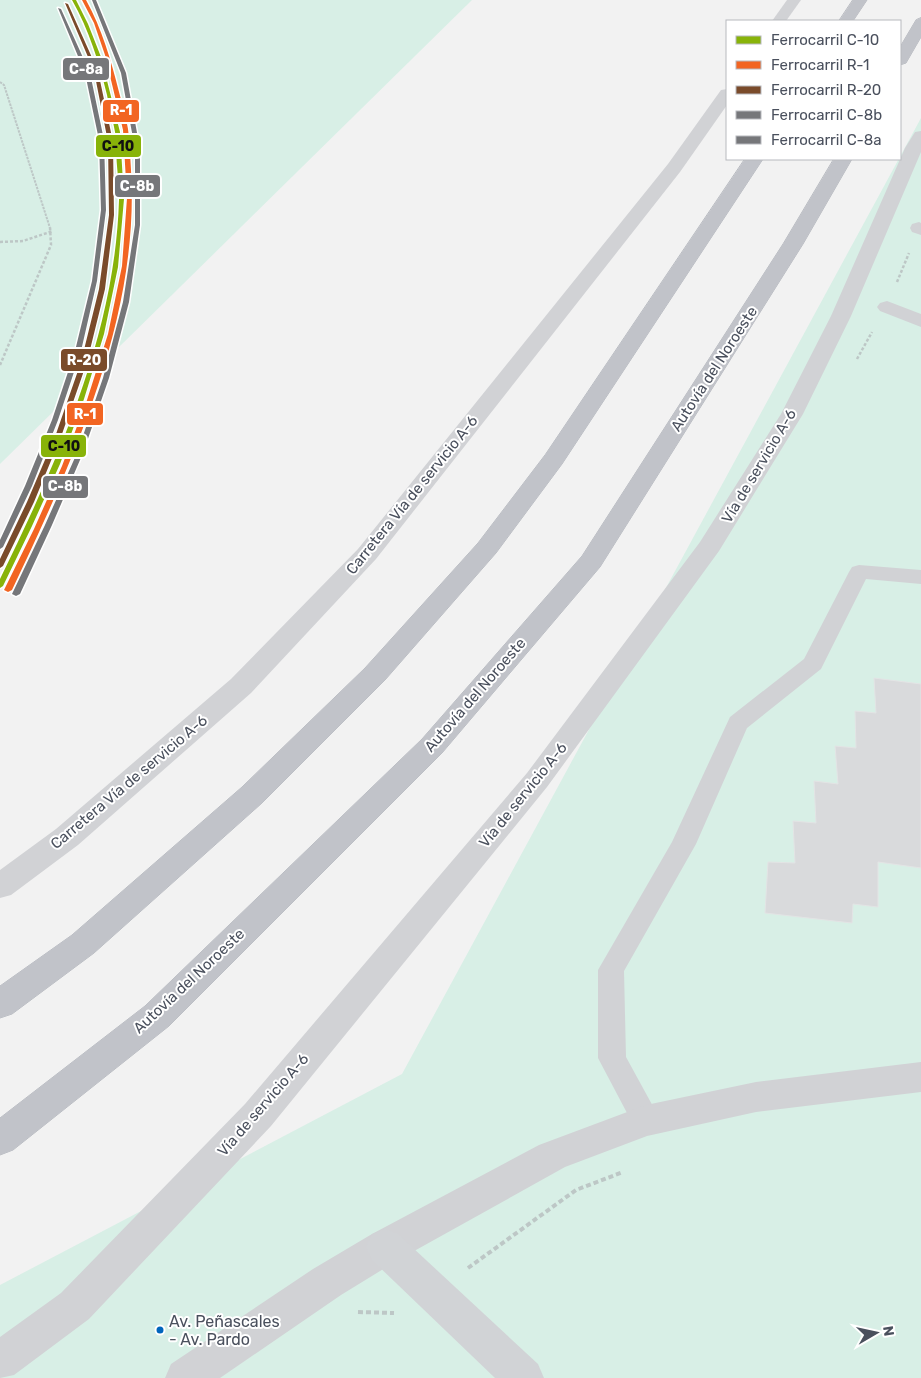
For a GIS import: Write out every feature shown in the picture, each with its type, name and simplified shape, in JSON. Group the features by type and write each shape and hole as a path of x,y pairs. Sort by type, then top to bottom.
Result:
{"highway":[{"path":"847,20 860,0"},
{"path":"901,58 921,23"},
{"path":"0,1004 83,944 208,834 252,794 381,667 487,548 554,459 753,160"},
{"name":"Autovía del Noroeste","path":"0,1139 157,1016 432,746 591,560 794,244 842,160"}],"street":[{"path":"780,20 794,0"},
{"name":"Carretera Vía de servicio A-6","path":"0,886 67,837 241,686 367,554 674,168 726,95"},
{"name":"Vía de servicio A-6","path":"0,1362 75,1306 258,1115 537,780 710,546 792,414 841,316 914,148 921,136"},
{"path":"887,307 921,321"},
{"path":"185,1378 327,1282 385,1247 552,1156 646,1121 756,1097 921,1077"},
{"path":"385,1247 524,1378"}],"lane":[{"path":"646,1121 612,1058 611,970 684,844 738,724 813,664 860,572 921,577"}],"path":[{"path":"0,82 4,85 33,168 46,218 53,231 51,245 0,365"},
{"path":"0,242 23,240 53,231"},
{"path":"351,1317 359,1311 413,1314 438,1298 466,1270 576,1190 626,1170"}],"green space":[{"path":"0,0 472,0 0,464"},
{"path":"921,118 921,1378 0,1378 0,1285 402,1074 898,160 901,160 901,155"}],"building":[{"path":"874,678 921,684 921,868 878,862 878,907 853,904 852,923 765,913 768,862 795,863 793,821 816,823 814,781 838,784 835,746 856,748 855,711 876,713"}],"rail line":[{"name":"C-10","path":"0,586 57,464 81,399 102,334 116,267 121,199 117,132 102,66 86,24 74,0"},
{"name":"R-1","path":"8,590 65,466 90,400 110,334 124,266 130,198 126,130 110,63 96,23 84,0"},
{"name":"C-8b","path":"16,594 49,525 80,453 106,378 126,302 137,225 137,149 124,73 94,0"},
{"name":"R-20","path":"0,566 59,434 84,362 102,289 112,215 111,142 96,71 66,4"},
{"name":"C-8a","path":"0,547 29,486 55,420 78,351 95,281 103,210 102,140 87,73 59,9"}],"place":[{"name":"Av. Peñascales - Av. Pardo","path":"160,1330"}]}
